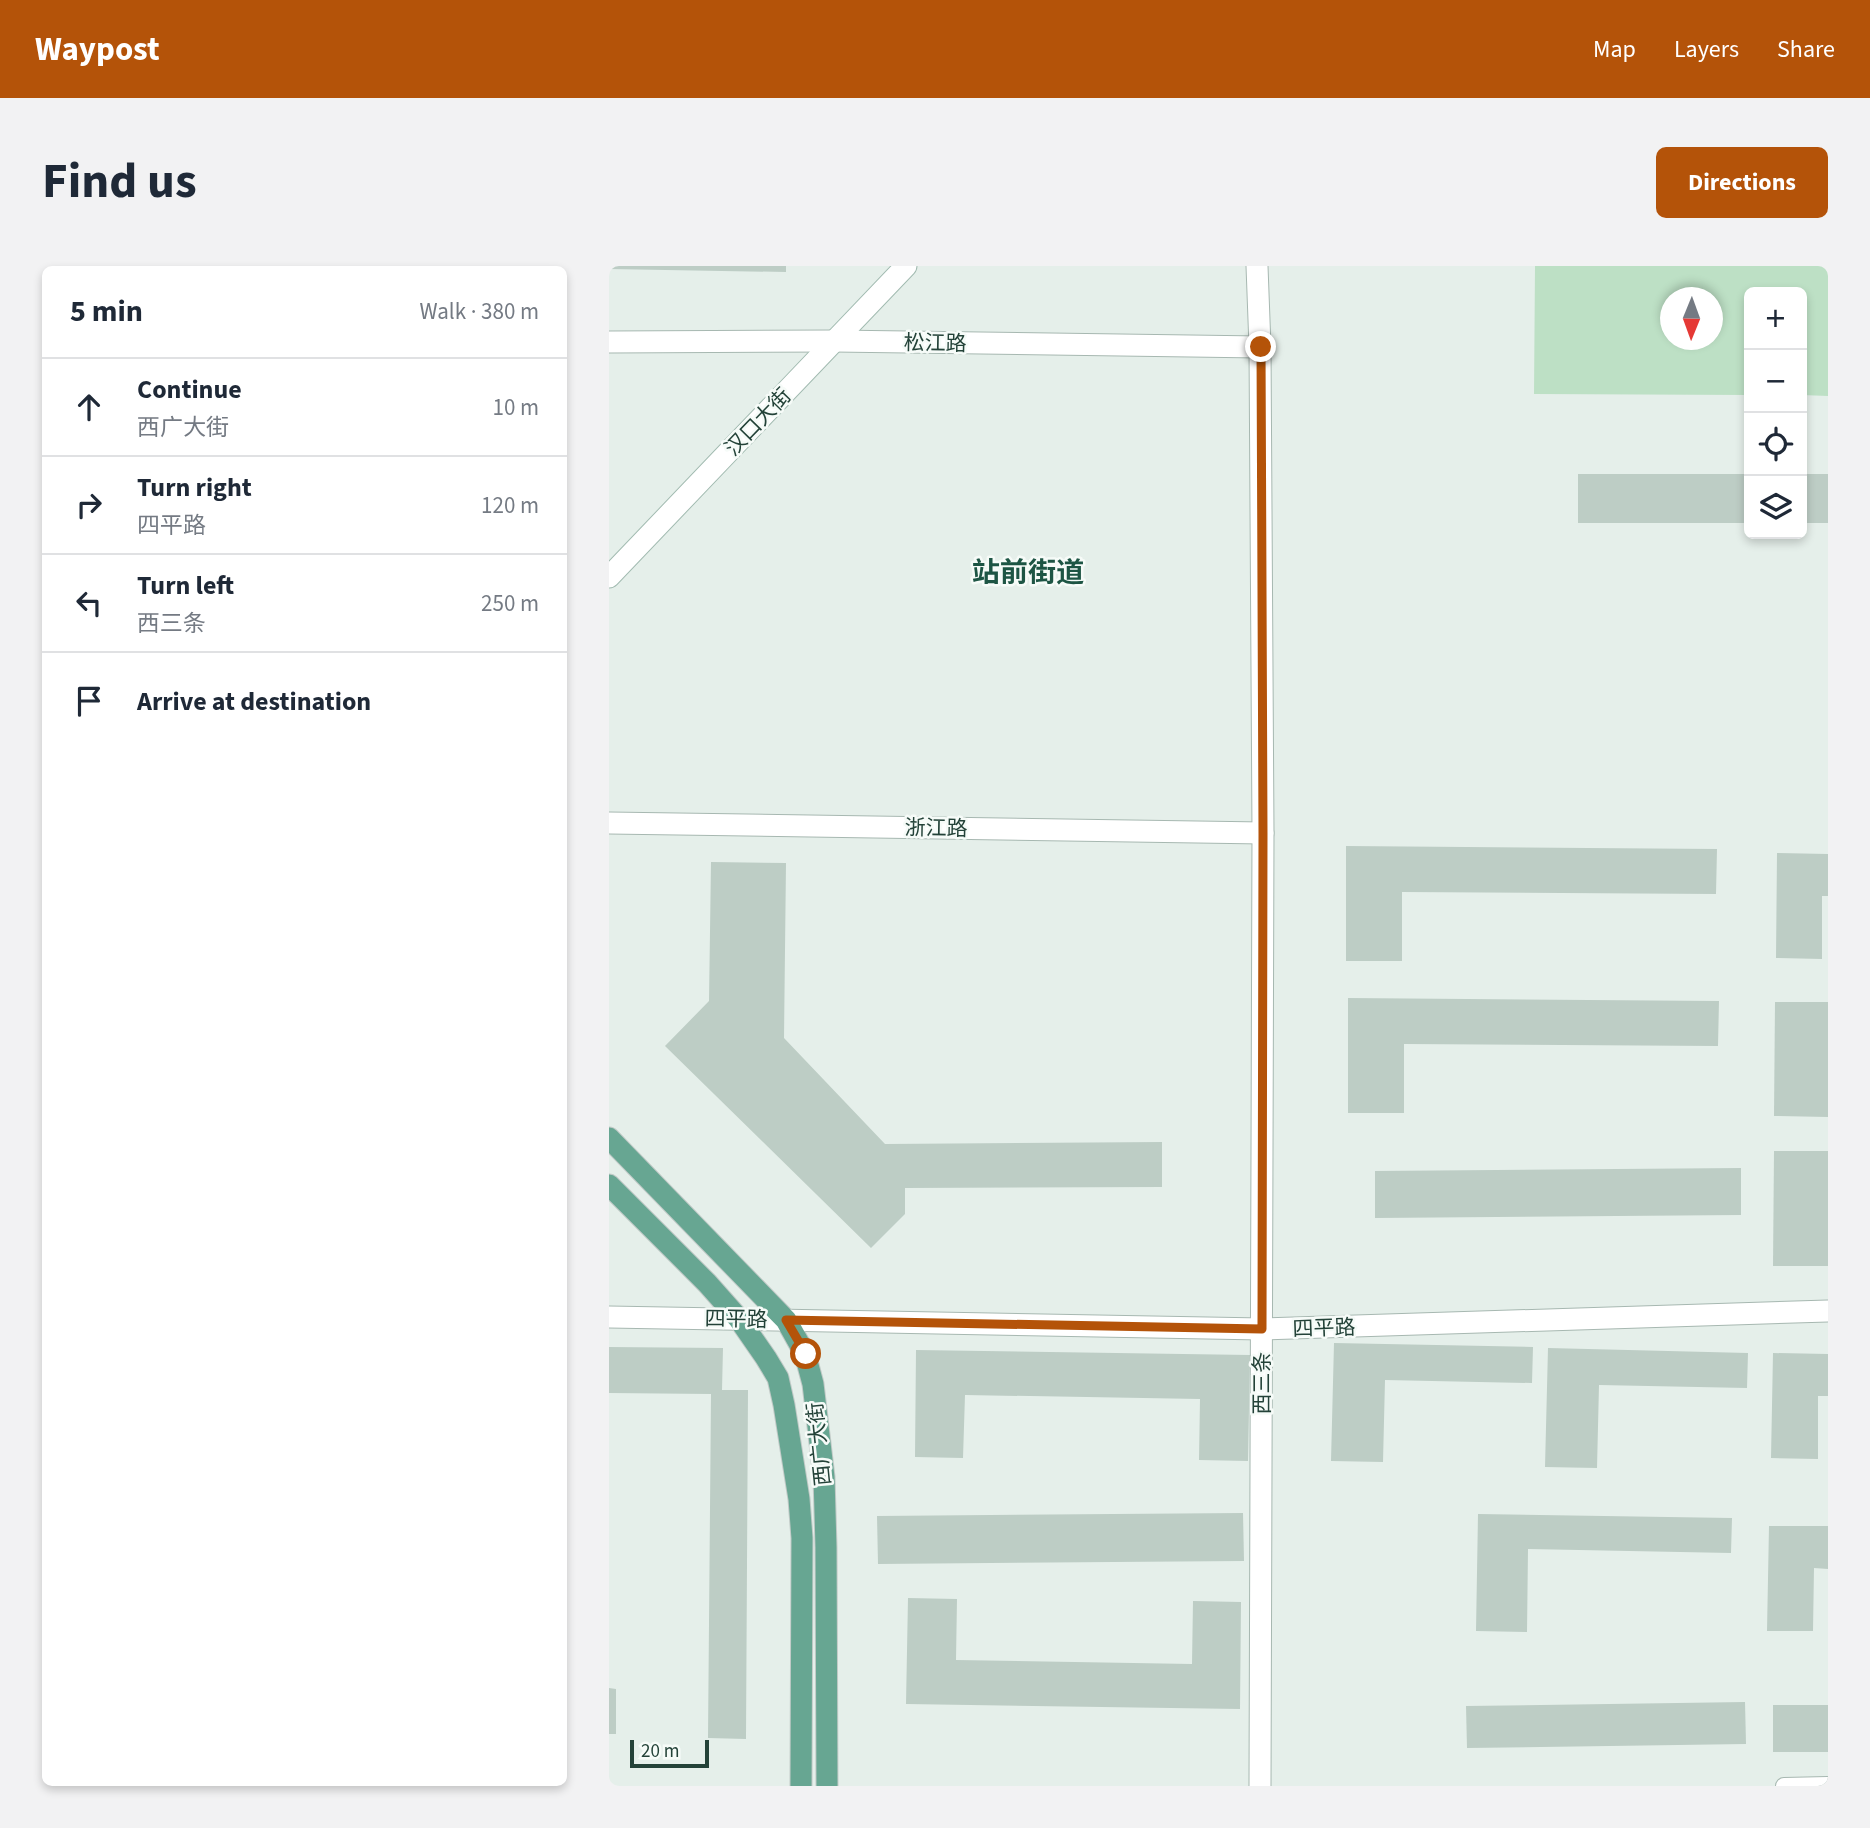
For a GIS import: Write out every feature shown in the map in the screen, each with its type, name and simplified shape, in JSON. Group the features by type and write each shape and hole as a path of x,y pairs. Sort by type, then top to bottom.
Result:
{"main road":[{"name":"西广大街","path":"609,1138 786,1320 806,1354 813,1384 824,1476 827,1560 827,1786"},
{"path":"609,1185 739,1319 767,1357 778,1378 799,1499 803,1584 801,1786"}],"street":[{"name":"汉口大街","path":"609,577 906,266"},
{"name":"西三条","path":"1258,266 1261,347 1263,833 1260,1786"},
{"name":"松江路","path":"609,341 1261,347"},
{"name":"浙江路","path":"609,822 1263,833"},
{"name":"四平路","path":"609,1317 1262,1329 1828,1311"}],"lane":[{"path":"1784,1786 1828,1785"}],"green space":[{"path":"1535,266 1828,266 1828,396 1807,395 1807,287 1744,287 1744,395 1534,394"}],"building":[{"path":"609,266 786,266 786,272 609,269"},
{"path":"1578,474 1744,474 1744,523 1578,523"},
{"path":"1807,474 1828,474 1828,523 1807,523"},
{"path":"1346,846 1717,849 1716,894 1402,892 1402,961 1346,961"},
{"path":"1777,853 1828,854 1828,896 1822,896 1822,959 1776,958"},
{"path":"711,862 786,863 784,1038 885,1144 1162,1142 1162,1187 905,1188 905,1214 871,1248 665,1046 709,1001"},
{"path":"1348,998 1719,1001 1718,1046 1404,1044 1404,1113 1348,1113"},
{"path":"1775,1002 1828,1002 1828,1117 1774,1116"},
{"path":"1774,1151 1828,1151 1828,1266 1773,1266"},
{"path":"1741,1168 1741,1215 1375,1218 1375,1171"},
{"path":"1334,1343 1533,1347 1532,1383 1385,1380 1383,1462 1331,1461"},
{"path":"609,1347 723,1348 722,1390 748,1390 746,1739 708,1738 711,1394 609,1393"},
{"path":"1548,1348 1748,1353 1747,1388 1599,1385 1597,1468 1545,1467"},
{"path":"916,1350 1250,1355 1248,1461 1199,1460 1200,1399 965,1395 963,1458 915,1457"},
{"path":"1773,1353 1828,1354 1828,1396 1818,1396 1818,1459 1771,1458"},
{"path":"1243,1513 1244,1561 878,1564 877,1516"},
{"path":"1478,1514 1732,1518 1731,1553 1528,1549 1527,1632 1476,1631"},
{"path":"1769,1526 1828,1526 1828,1569 1814,1568 1813,1631 1767,1631"},
{"path":"908,1598 957,1599 956,1660 1192,1664 1193,1601 1241,1602 1240,1709 906,1704"},
{"path":"609,1688 616,1689 616,1734 609,1734"},
{"path":"1745,1702 1746,1744 1467,1748 1466,1706"},
{"path":"1773,1705 1828,1705 1828,1752 1773,1752"}],"district":[{"name":"站前街道","path":"1028,572"}],"route":[{"path":"806,1354 786,1320 1262,1329 1261,347"}]}
